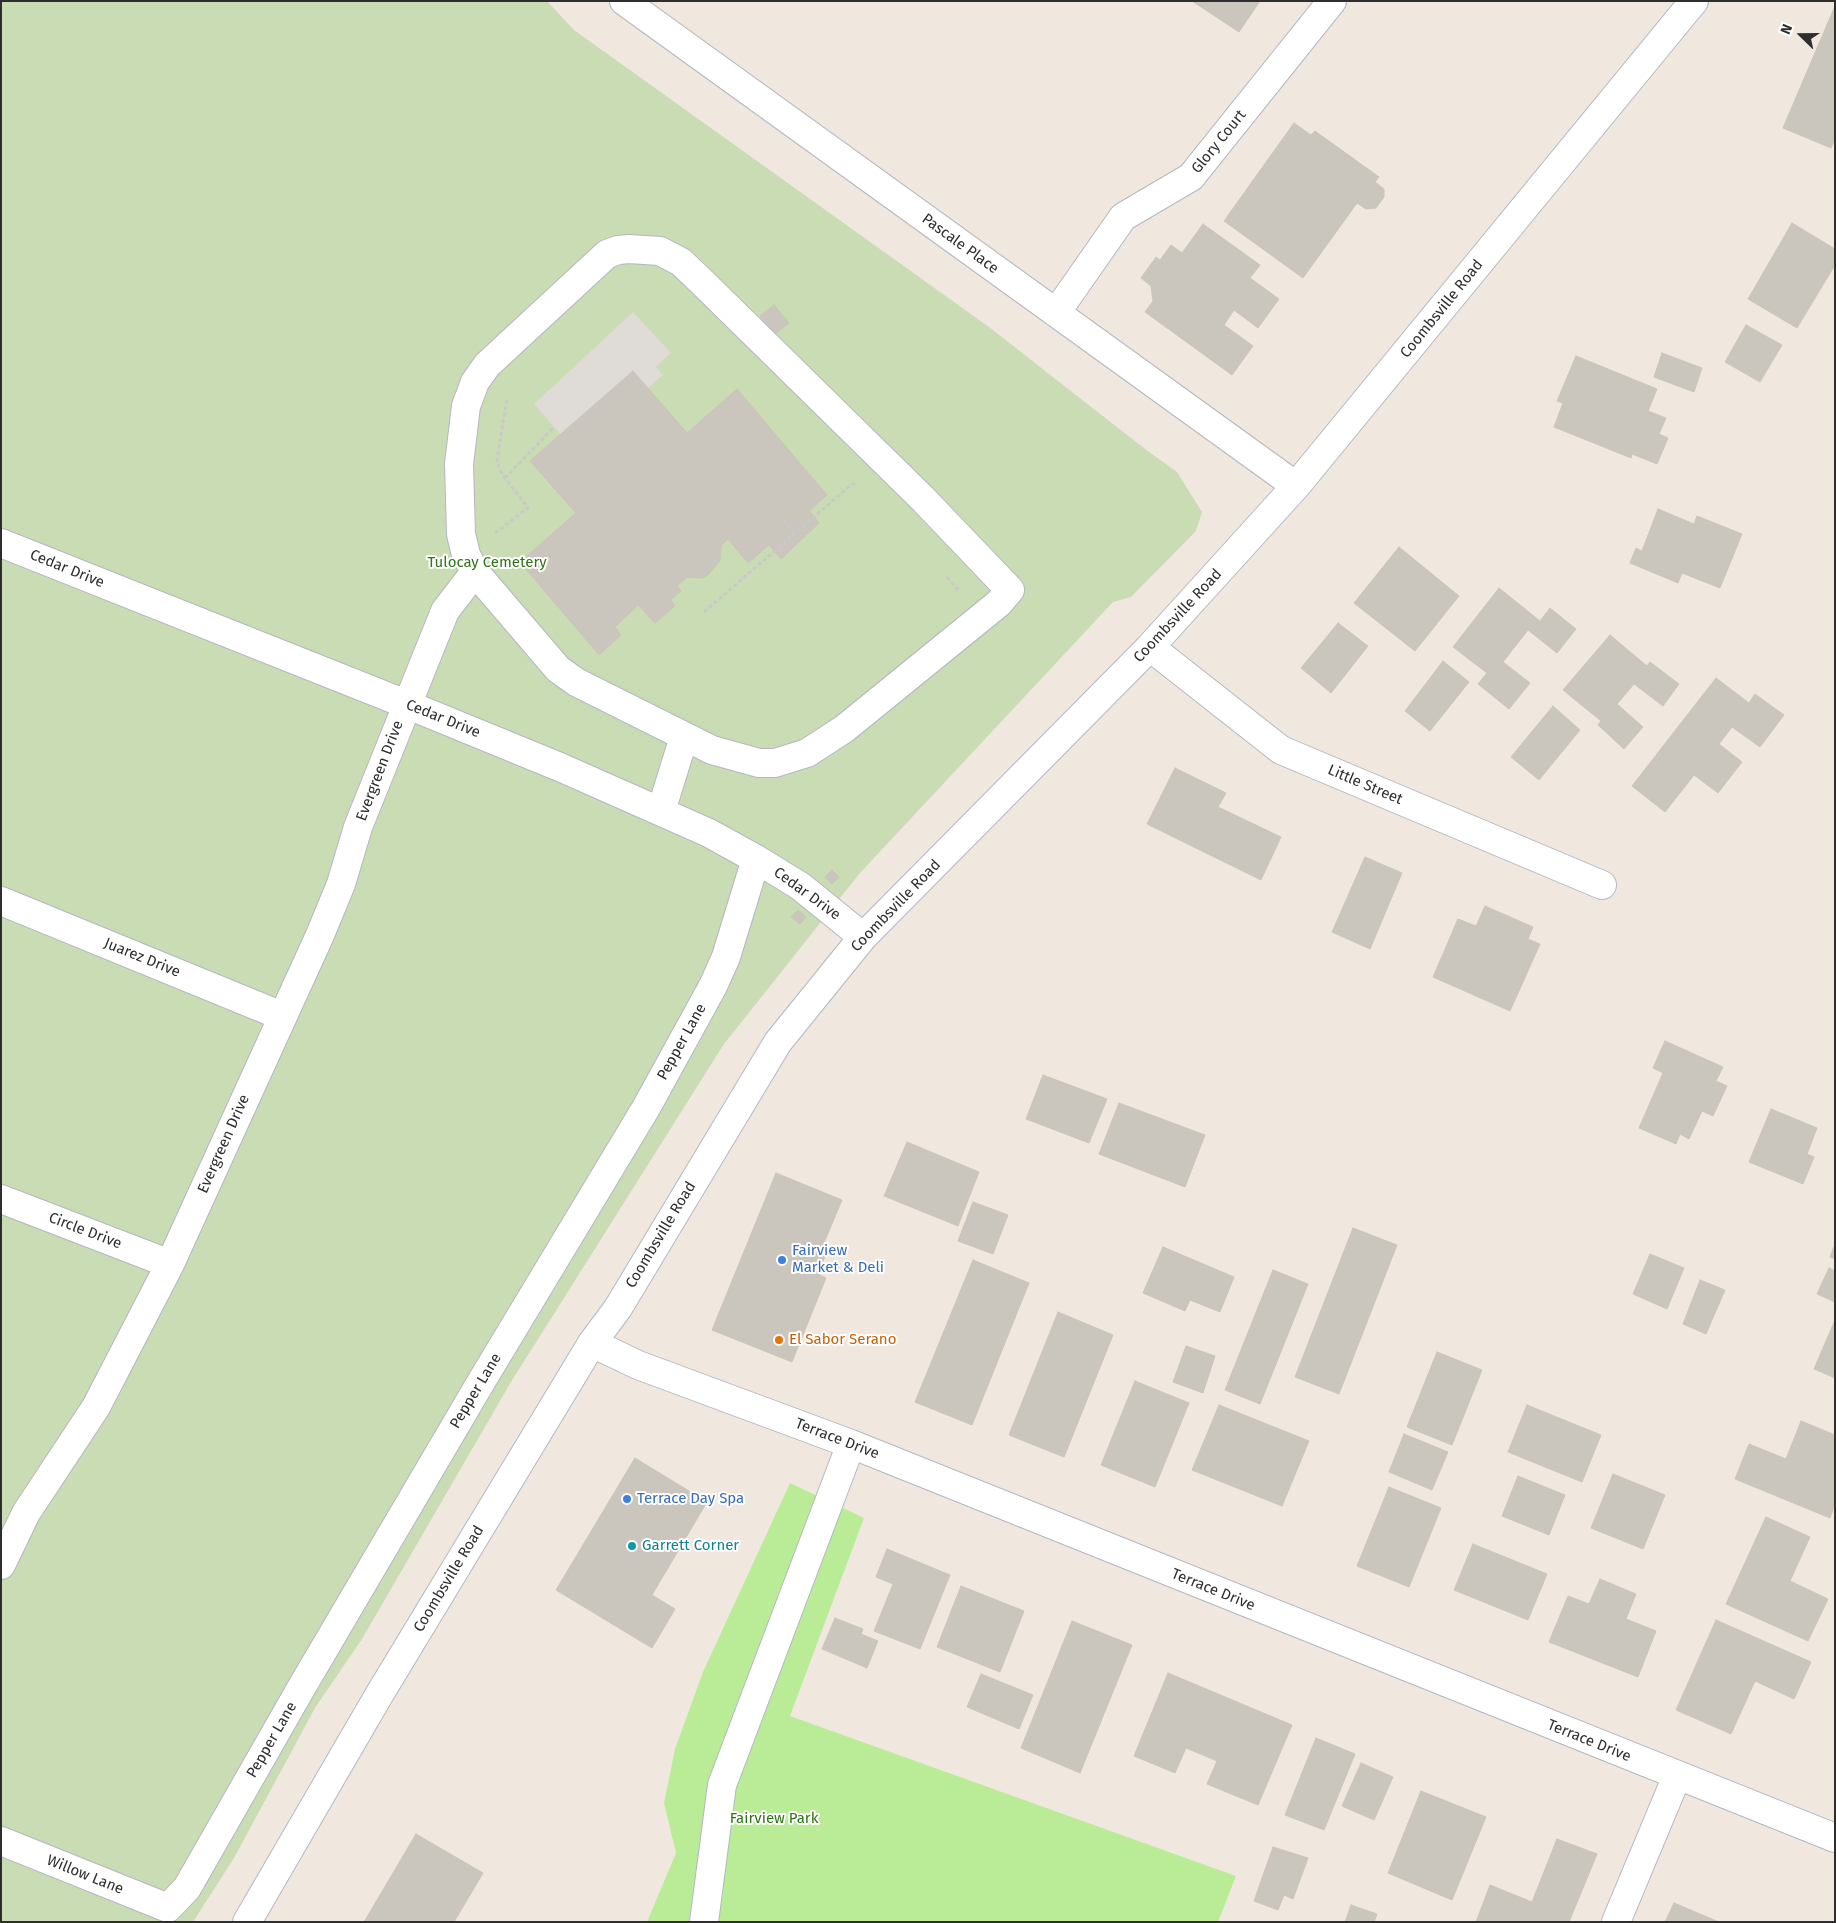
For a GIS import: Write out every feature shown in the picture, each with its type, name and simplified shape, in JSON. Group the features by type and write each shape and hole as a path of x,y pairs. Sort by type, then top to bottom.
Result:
{"street":[{"name":"Pascale Place","path":"624,1 1296,486"},
{"name":"Glory Court","path":"1056,313 1122,217 1191,178 1332,1"},
{"name":"Coombsville Road","path":"247,1922 379,1695 592,1343 618,1308 778,1042 863,937 1150,647 1296,486 1694,1"},
{"path":"618,250 646,250 660,251 673,257 701,280 916,492 1010,590 844,729 807,753 774,763 759,762 712,750 583,686 558,669 470,564 460,534 459,464 466,406 475,382 494,358 607,254 618,250"},
{"name":"Cedar Drive","path":"1,542 406,704 661,811 709,833 800,886 863,937"},
{"name":"Evergreen Drive","path":"1,1565 26,1513 96,1407 170,1264 320,935 341,884 358,828 406,704 444,611 470,564"},
{"name":"Little Street","path":"1150,647 1281,750 1602,885"},
{"path":"661,811 684,737"},
{"name":"Pepper Lane","path":"168,1908 187,1888 300,1690 481,1382 646,1108 713,986 726,957 756,859"},
{"name":"Juarez Drive","path":"1,901 282,1016"},
{"name":"Circle Drive","path":"1,1199 170,1264"},
{"name":"Terrace Drive","path":"592,1343 638,1365 852,1444 1676,1776 1832,1831"},
{"path":"704,1922 722,1785 852,1444"},
{"path":"1616,1922 1676,1776"},
{"name":"Willow Lane","path":"1,1841 168,1908"}],"path":[{"path":"470,564 528,508 505,478 497,460 507,405 507,393 494,358"},
{"path":"505,478 554,427"},
{"path":"704,612 852,484 858,484 864,488"},
{"path":"783,520 795,534"},
{"path":"942,572 960,593 992,596 998,602"}],"green space":[{"name":"Tulocay Cemetery","path":"1,1 547,1 574,30 989,327 1177,472 1202,512 1196,531 1131,597 1113,602 860,873 724,1044 511,1382 362,1639 315,1708 234,1858 193,1922 1,1922"},
{"name":"Fairview Park","path":"790,1483 864,1518 790,1716 1236,1876 1218,1922 647,1922 676,1853 664,1803 675,1749 703,1672"}],"shaded area":[{"path":"633,312 671,353 656,367 663,375 648,388 634,372 560,434 534,404"}],"building":[{"path":"1192,1 1260,1 1239,32"},
{"path":"1835,6 1835,139 1831,148 1783,128"},
{"path":"1294,123 1311,135 1315,131 1379,177 1375,182 1384,189 1384,197 1376,208 1366,209 1357,203 1303,278 1224,221"},
{"path":"1792,223 1835,249 1835,265 1797,328 1748,299"},
{"path":"1203,224 1260,265 1250,278 1279,299 1258,328 1234,310 1224,325 1253,346 1232,375 1145,312 1153,301 1151,286 1141,278 1156,257 1160,260 1171,245 1182,253"},
{"path":"774,305 789,323 775,334 760,316"},
{"path":"1746,325 1782,345 1760,382 1725,362"},
{"path":"1662,353 1702,368 1694,392 1654,377"},
{"path":"1576,356 1657,389 1648,411 1666,418 1659,434 1668,438 1657,464 1632,454 1631,458 1554,427 1563,403 1557,401"},
{"path":"633,371 687,433 737,389 827,495 809,511 804,504 783,520 763,538 769,545 748,563 728,539 677,586 681,591 671,600 675,606 655,623 638,605 615,627 621,635 599,655 520,562 576,513 530,461"},
{"path":"804,504 819,523 781,559 763,538"},
{"path":"1658,509 1694,524 1697,516 1742,534 1720,588 1682,573 1678,583 1630,563 1636,548 1642,551"},
{"path":"721,546 720,561 708,575 702,578 687,577"},
{"path":"1399,547 1459,596 1415,651 1354,603"},
{"path":"1499,588 1540,621 1550,608 1576,629 1557,653 1528,630 1503,662 1530,683 1509,709 1478,684 1487,673 1453,647"},
{"path":"1338,623 1368,646 1331,693 1301,668"},
{"path":"1610,635 1647,666 1650,662 1679,684 1663,706 1634,684 1617,704 1643,727 1624,749 1598,725 1601,721 1563,690"},
{"path":"1443,661 1469,682 1430,731 1405,711"},
{"path":"1716,678 1749,703 1755,694 1784,715 1760,747 1732,727 1719,744 1742,762 1718,793 1694,775 1665,812 1632,786"},
{"path":"1553,706 1580,730 1539,780 1511,757"},
{"path":"1175,768 1226,793 1218,807 1281,837 1261,880 1147,824"},
{"path":"1365,857 1402,873 1370,949 1332,932"},
{"path":"832,870 839,877 832,884 825,877"},
{"path":"1485,906 1533,927 1528,939 1540,944 1510,1011 1433,977 1458,919 1476,926"},
{"path":"798,910 806,917 800,924 791,917"},
{"path":"1665,1041 1723,1067 1716,1081 1727,1086 1713,1116 1702,1111 1689,1139 1680,1134 1676,1144 1639,1128 1663,1073 1653,1068"},
{"path":"1043,1075 1107,1099 1089,1143 1026,1119"},
{"path":"1119,1103 1205,1135 1185,1187 1099,1154"},
{"path":"1771,1109 1817,1128 1807,1154 1814,1157 1803,1184 1749,1162"},
{"path":"907,1142 979,1172 958,1226 884,1196"},
{"name":"Fairview Market & Deli","path":"776,1173 842,1200 824,1243 829,1246 818,1274 826,1278 792,1362 712,1330"},
{"path":"973,1202 1008,1215 993,1254 958,1241"},
{"path":"1353,1228 1397,1245 1339,1394 1295,1377"},
{"path":"1835,1244 1835,1259 1830,1257"},
{"path":"1163,1247 1234,1277 1220,1312 1190,1300 1185,1311 1143,1293"},
{"path":"1650,1254 1684,1268 1667,1309 1633,1294"},
{"path":"973,1260 1029,1283 972,1425 915,1402"},
{"path":"1829,1268 1835,1271 1835,1302 1817,1294"},
{"path":"1273,1270 1308,1284 1260,1404 1225,1390"},
{"path":"1700,1280 1725,1290 1706,1334 1683,1324"},
{"path":"1058,1312 1113,1335 1064,1457 1009,1435"},
{"path":"1835,1320 1835,1378 1814,1369"},
{"path":"1186,1346 1215,1356 1203,1393 1173,1382"},
{"path":"1437,1352 1482,1370 1452,1445 1407,1427"},
{"path":"1135,1381 1189,1403 1155,1487 1101,1465"},
{"path":"1219,1405 1309,1441 1282,1506 1192,1470"},
{"path":"1527,1405 1601,1435 1582,1482 1508,1452"},
{"path":"1801,1421 1835,1435 1835,1505 1830,1518 1735,1479 1749,1444 1786,1459"},
{"path":"1404,1434 1448,1452 1432,1490 1389,1472"},
{"name":"Garrett Corner","path":"635,1458 707,1502 652,1595 675,1609 652,1648 556,1590"},
{"path":"1613,1474 1665,1495 1643,1549 1591,1528"},
{"path":"1518,1476 1565,1495 1549,1535 1502,1516"},
{"path":"1389,1487 1441,1508 1409,1587 1357,1566"},
{"path":"1766,1517 1810,1537 1790,1581 1828,1599 1808,1641 1726,1604"},
{"path":"1473,1544 1547,1574 1528,1620 1454,1590"},
{"path":"887,1549 950,1575 920,1649 874,1631 893,1584 876,1577"},
{"path":"1600,1579 1636,1594 1626,1619 1656,1631 1638,1677 1549,1642 1568,1596 1589,1604"},
{"path":"961,1586 1024,1611 1000,1672 937,1647"},
{"path":"835,1618 863,1629 861,1634 878,1641 867,1668 822,1649"},
{"path":"1716,1620 1811,1662 1794,1699 1755,1681 1731,1734 1676,1710"},
{"path":"1072,1621 1132,1645 1080,1773 1021,1748"},
{"path":"1168,1673 1292,1725 1258,1805 1207,1784 1217,1761 1186,1748 1175,1773 1134,1756"},
{"path":"981,1674 1033,1695 1019,1729 967,1707"},
{"path":"1316,1738 1355,1754 1324,1830 1285,1815"},
{"path":"1361,1763 1393,1777 1374,1820 1342,1806"},
{"path":"1421,1791 1486,1817 1452,1900 1388,1873"},
{"path":"416,1834 483,1873 454,1922 364,1922"},
{"path":"1557,1839 1597,1854 1569,1922 1476,1922 1490,1885 1532,1902"},
{"path":"1273,1847 1308,1858 1293,1899 1284,1895 1278,1910 1254,1901"},
{"path":"1674,1903 1719,1922 1665,1922"},
{"path":"1351,1905 1377,1914 1374,1922 1345,1922"}],"place":[{"name":"Fairview Market & Deli","path":"782,1260"},
{"name":"El Sabor Serano","path":"779,1340"},
{"name":"Terrace Day Spa","path":"627,1499"},
{"name":"Garrett Corner","path":"632,1546"}]}
